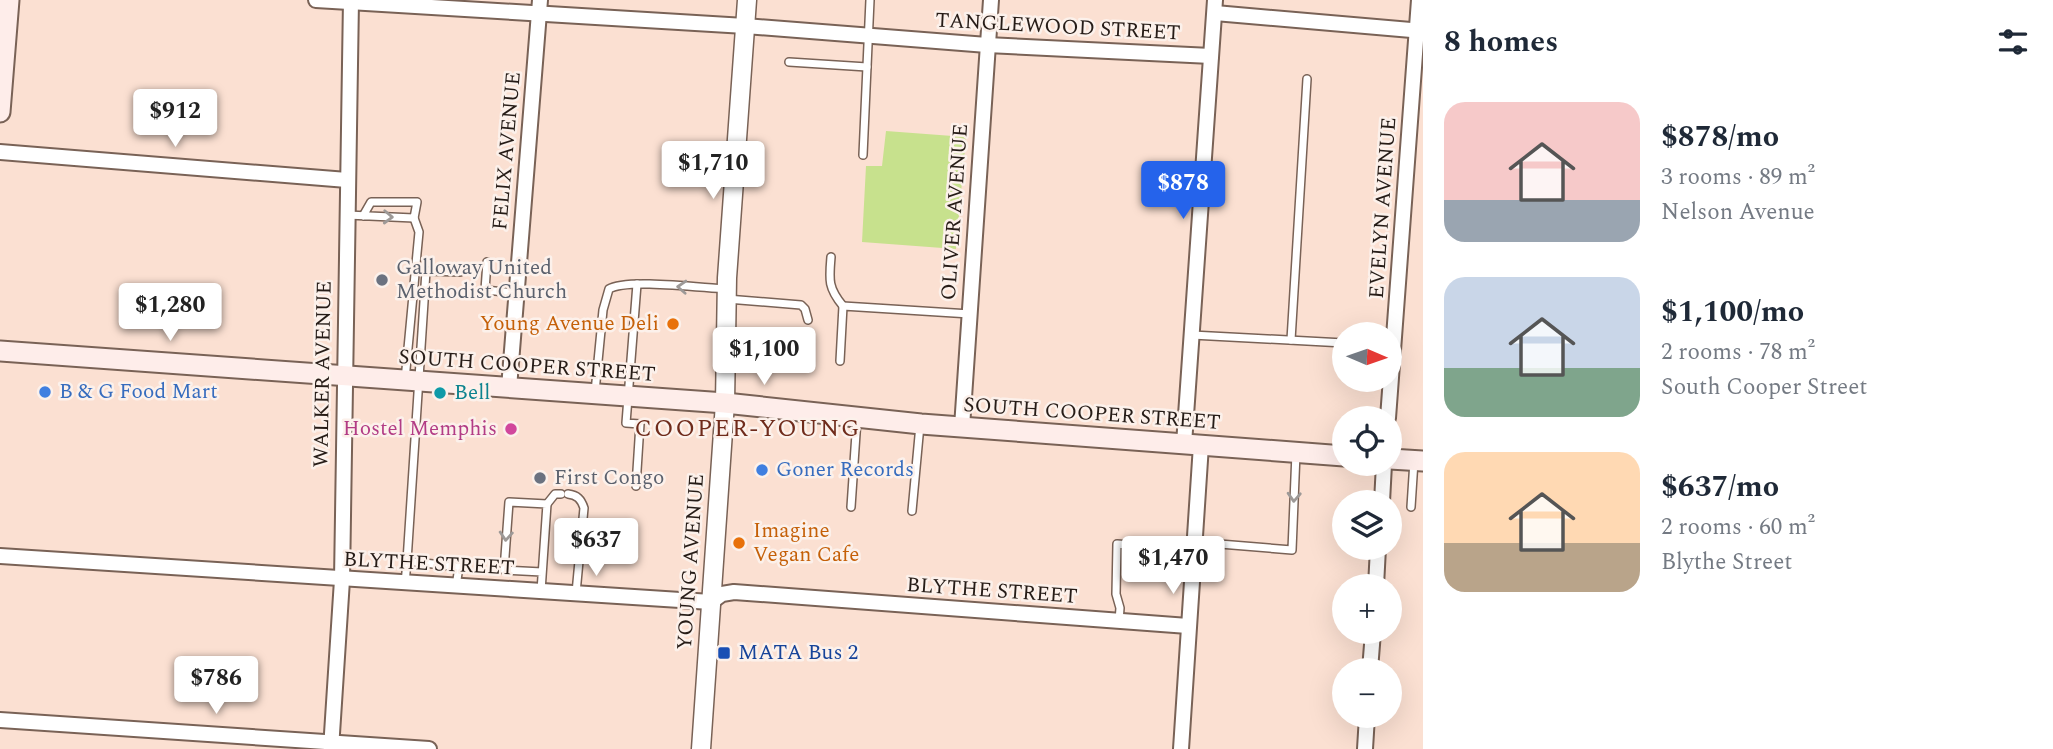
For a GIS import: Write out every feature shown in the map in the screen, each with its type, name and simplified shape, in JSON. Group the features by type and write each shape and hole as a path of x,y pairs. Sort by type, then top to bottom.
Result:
{"main road":[{"path":"0,112 9,0"},
{"name":"SOUTH COOPER STREET","path":"0,351 725,403 920,424 1332,455"}],"street":[{"name":"TANGLEWOOD STREET","path":"316,0 539,7 988,46 1211,56"},
{"name":"YOUNG AVENUE","path":"701,749 725,403 727,294 747,0"},
{"name":"OLIVER AVENUE","path":"962,426 991,0"},
{"name":"EVELYN AVENUE","path":"1394,322 1420,31 1419,0"},
{"name":"WALKER AVENUE","path":"332,745 342,580 351,1"},
{"name":"FELIX AVENUE","path":"509,388 539,7"},
{"path":"1181,749 1195,542 1192,335 1215,7 1420,31"},
{"path":"0,152 347,180"},
{"name":"BLYTHE STREET","path":"0,556 711,602 722,594 734,592 1188,626"},
{"path":"0,720 332,745 429,749"},
{"path":"1364,749 1366,728"}],"lane":[{"path":"863,155 870,0"},
{"path":"789,62 867,67"},
{"path":"1291,340 1307,79"},
{"path":"363,216 371,202 416,202 414,218 419,232 405,584"},
{"path":"346,215 414,218"},
{"path":"831,257 829,282 832,291 844,306 840,361"},
{"path":"487,262 485,290 516,293"},
{"path":"413,381 426,271 460,272"},
{"path":"636,486 640,424 626,423 638,284"},
{"path":"595,394 607,294 615,285 638,284 801,305 805,309 807,320"},
{"path":"844,306 970,314"},
{"path":"1192,335 1332,342"},
{"path":"851,507 857,418"},
{"path":"912,511 920,424"},
{"path":"1195,542 1292,550 1296,452"},
{"path":"1412,507 1418,461"},
{"path":"541,591 547,504 555,494 564,494 575,495 582,501 584,508 576,594"},
{"path":"542,572 504,570 509,502 547,504"},
{"path":"1119,622 1116,544 1146,546"},
{"path":"407,561 458,567 456,587"}],"green space":[{"path":"886,131 966,137 956,249 862,242 866,166 882,166"}],"place":[{"name":"Galloway United Methodist Church","path":"382,280"},
{"name":"Young Avenue Deli","path":"673,324"},
{"name":"B & G Food Mart","path":"45,392"},
{"name":"Bell","path":"440,393"},
{"name":"Hostel Memphis","path":"511,429"},
{"name":"Goner Records","path":"762,470"},
{"name":"First Congo","path":"540,478"},
{"name":"Imagine Vegan Cafe","path":"739,543"},
{"name":"MATA Bus 2","path":"724,653"}],"district":[{"name":"COOPER-YOUNG","path":"748,429"}]}
